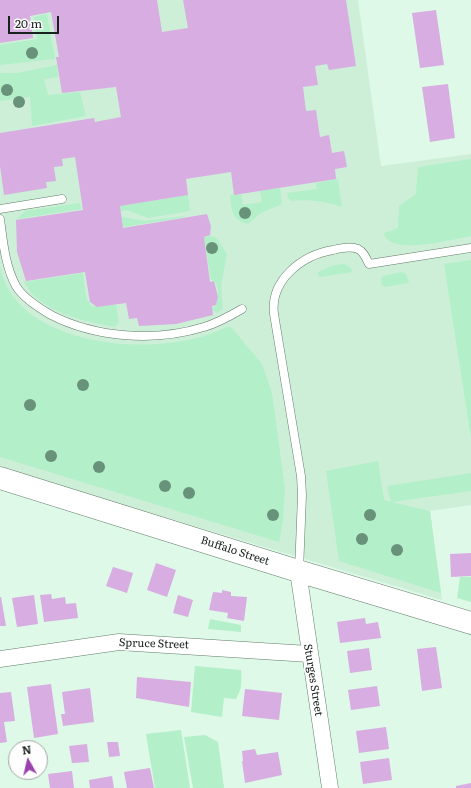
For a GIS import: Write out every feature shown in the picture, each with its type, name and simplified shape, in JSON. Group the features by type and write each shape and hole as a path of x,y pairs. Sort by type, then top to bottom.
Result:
{"street":[{"name":"Buffalo Street","path":"0,478 298,571 471,623"},
{"name":"Sturges Street","path":"298,571 309,654 330,788"},
{"name":"Spruce Street","path":"0,659 119,642 309,654"}],"lane":[{"path":"0,208 62,199"},
{"path":"0,218 5,254 17,287 27,298 44,311 66,323 88,330 112,334 163,335 204,327 242,309"},
{"path":"298,571 302,476 273,305 277,290 296,264 324,251 349,248 358,250 364,254 369,264 471,248"}],"shaded area":[{"path":"0,0 358,0 381,166 471,154 471,505 430,511 442,600 0,468"}],"green space":[{"path":"47,14 55,59 0,65 0,45 37,39 34,17"},
{"path":"57,65 58,77 44,79 48,95 80,92 86,116 32,126 30,97 0,101 0,73 17,73"},
{"path":"471,159 471,236 423,245 397,244 388,240 384,233 398,228 399,206 416,194 418,167"},
{"path":"338,179 342,207 316,201 291,201 288,198 287,193 317,189 316,183"},
{"path":"280,188 282,202 280,205 261,213 248,224 239,220 233,213 230,195 241,194 243,205 262,202 260,191"},
{"path":"188,195 190,211 148,218 127,210 121,211 120,206"},
{"path":"80,203 81,209 17,219 25,211"},
{"path":"122,217 145,221 185,217 123,227"},
{"path":"211,236 217,238 227,254 221,286 223,309 217,313 213,310 213,307 216,306 218,290 214,280 211,280 204,237"},
{"path":"471,260 471,438 444,264"},
{"path":"344,264 351,268 352,272 320,277 318,275 318,272 334,265"},
{"path":"0,266 12,294 33,316 62,331 96,340 132,344 167,343 199,337 226,327 231,327 262,364 272,393 285,489 283,520 279,542 0,457"},
{"path":"401,272 405,273 409,280 408,283 385,287 381,284 381,279 383,276"},
{"path":"83,273 86,298 92,306 116,305 119,322 115,327 90,322 64,314 41,301 31,293 24,282"},
{"path":"378,461 384,500 391,502 387,486 471,473 471,491 392,502 430,511 441,593 339,561 326,471"},
{"path":"460,577 471,577 471,602 457,598"},
{"path":"210,619 241,625 241,632 208,629"},
{"path":"195,666 241,670 239,692 236,699 224,698 222,717 191,712"},
{"path":"181,730 190,788 155,788 146,734"},
{"path":"205,735 218,742 224,788 193,788 184,737"}],"building":[{"path":"0,0 157,0 162,32 188,28 183,0 346,0 356,66 329,70 327,64 315,66 318,85 303,87 306,111 316,110 320,137 329,135 332,153 344,151 347,167 335,169 336,179 234,195 231,172 186,179 188,195 120,206 123,228 207,214 211,226 210,235 204,237 210,282 214,281 218,297 216,305 212,306 213,315 176,324 139,326 137,318 129,319 126,303 97,307 90,302 85,272 26,281 17,252 16,220 83,210 75,157 62,159 63,166 54,167 56,181 46,182 47,188 4,195 0,166 0,133 94,118 95,122 121,117 116,87 62,93 56,57 59,57 51,12 30,16 33,38 0,43"},
{"path":"436,10 444,65 420,68 412,13"},
{"path":"448,84 455,138 430,142 422,87"},
{"path":"471,553 471,576 451,577 450,554"},
{"path":"156,563 176,570 167,597 147,590"},
{"path":"113,567 133,573 127,593 106,586"},
{"path":"222,590 231,592 231,596 247,597 244,621 227,618 228,613 209,610 213,592 222,593"},
{"path":"51,594 52,599 65,597 66,604 76,603 78,618 44,622 40,595"},
{"path":"34,595 38,624 17,627 12,598"},
{"path":"178,595 193,600 188,617 173,613"},
{"path":"1,597 6,626 0,626"},
{"path":"365,618 366,624 378,622 381,638 340,643 337,622"},
{"path":"436,647 442,688 422,691 417,649"},
{"path":"369,648 372,670 350,673 347,651"},
{"path":"137,677 191,682 189,707 136,698"},
{"path":"51,684 58,734 34,738 27,687"},
{"path":"377,686 380,706 351,710 348,690"},
{"path":"90,688 94,722 63,726 61,714 65,714 62,692"},
{"path":"245,689 282,693 279,720 242,716"},
{"path":"11,692 15,721 4,722 7,742 0,743 0,693"},
{"path":"386,727 389,749 359,753 356,731"},
{"path":"107,742 118,742 120,756 109,757"},
{"path":"87,744 89,762 72,763 69,746"},
{"path":"255,749 257,755 278,752 282,775 245,783 242,751"},
{"path":"389,758 392,780 363,784 360,762"},
{"path":"150,768 154,788 127,788 124,772"},
{"path":"72,771 74,788 50,788 48,774"},
{"path":"112,776 114,788 90,788 89,780"},
{"path":"471,783 471,788 456,788 456,786"}]}
